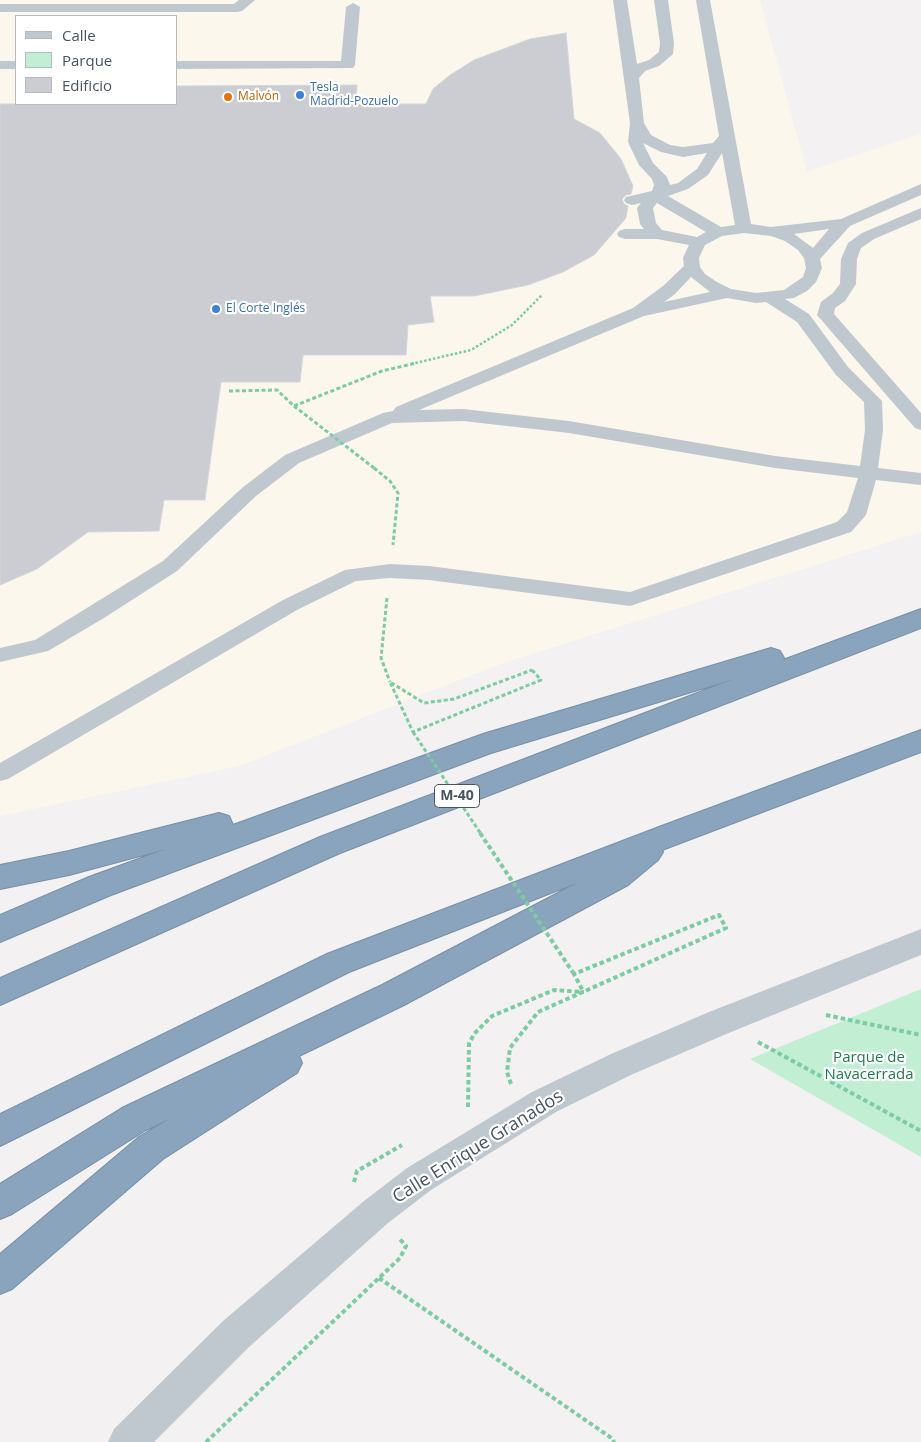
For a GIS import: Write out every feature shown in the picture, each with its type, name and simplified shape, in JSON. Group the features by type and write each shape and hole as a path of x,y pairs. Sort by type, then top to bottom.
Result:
{"highway":[{"path":"0,929 100,886 483,745 921,612"},
{"name":"M-40","path":"0,992 330,844 921,618"},
{"path":"0,1131 338,963 669,835 921,741"},
{"path":"0,877 69,863 285,806 293,814"},
{"path":"0,1203 134,1119 393,995 618,876 669,835"},
{"path":"0,1277 152,1148 393,995"}],"street":[{"name":"Calle Enrique Granados","path":"127,1442 236,1334 376,1212 420,1179 544,1102 622,1064 720,1022 921,942"}],"lane":[{"path":"0,8 237,8 248,0"},
{"path":"620,0 637,123 635,142 647,165 659,177 662,185 645,208 648,224 657,234"},
{"path":"703,0 722,141 744,228"},
{"path":"632,78 640,68 654,63 666,54 667,43 661,1"},
{"path":"178,65 348,64 353,7"},
{"path":"0,65 15,65"},
{"path":"637,123 645,138 666,149 683,152 722,141"},
{"path":"632,200 683,186 703,172 722,141"},
{"path":"774,232 844,223 921,189"},
{"path":"657,194 718,232"},
{"path":"921,213 868,236 854,246 849,259 848,284 839,297 826,306 825,315 921,424"},
{"path":"812,258 844,223"},
{"path":"744,228 774,232 791,238 804,247 812,258 814,268 810,278 801,287 788,294 771,298 727,293 711,286 699,277 692,267 691,258 693,250 700,242 718,232 744,228"},
{"path":"625,234 657,234 700,242"},
{"path":"639,312 669,290 692,267"},
{"path":"0,655 41,646 170,566 249,492 292,459 639,312 727,293"},
{"path":"771,298 803,318 842,371 872,402 904,422 921,428"},
{"path":"0,773 290,605 352,575 390,571 429,573 630,598 747,561 844,527 856,514 868,474 874,430 872,402"},
{"path":"388,417 463,415 569,427 775,462 868,474 921,478"}],"path":[{"path":"294,406 382,371 471,350 512,324 542,295"},
{"path":"229,391 277,390 294,406 374,468"},
{"path":"413,732 541,680 532,670 454,699 424,703 390,682 413,732 574,974 584,992"},
{"path":"512,1087 507,1072 510,1048 538,1012 726,928 719,915 574,974"},
{"path":"823,1015 921,1035"},
{"path":"720,1022 921,1131"},
{"path":"379,1278 614,1442"}],"shaded area":[{"path":"0,0 760,0 807,172 921,134 921,532 503,663 239,766 0,816"}],"green space":[{"name":"Parque de Navacerrada","path":"921,989 921,1157 750,1059"}],"building":[{"name":"El Corte Inglés","path":"566,33 574,119 600,133 621,159 633,186 631,194 626,195 622,199 624,204 628,206 626,218 594,255 563,272 528,285 474,296 430,296 434,322 408,325 406,355 303,355 300,382 221,382 205,500 164,500 159,531 88,532 37,569 0,585 0,104 178,105 178,86 357,85 356,104 426,104 433,89 450,75 474,60 530,39"}],"place":[{"name":"Tesla Madrid-Pozuelo","path":"300,95"},
{"name":"Malvón","path":"228,97"},
{"name":"El Corte Inglés","path":"216,309"}]}
